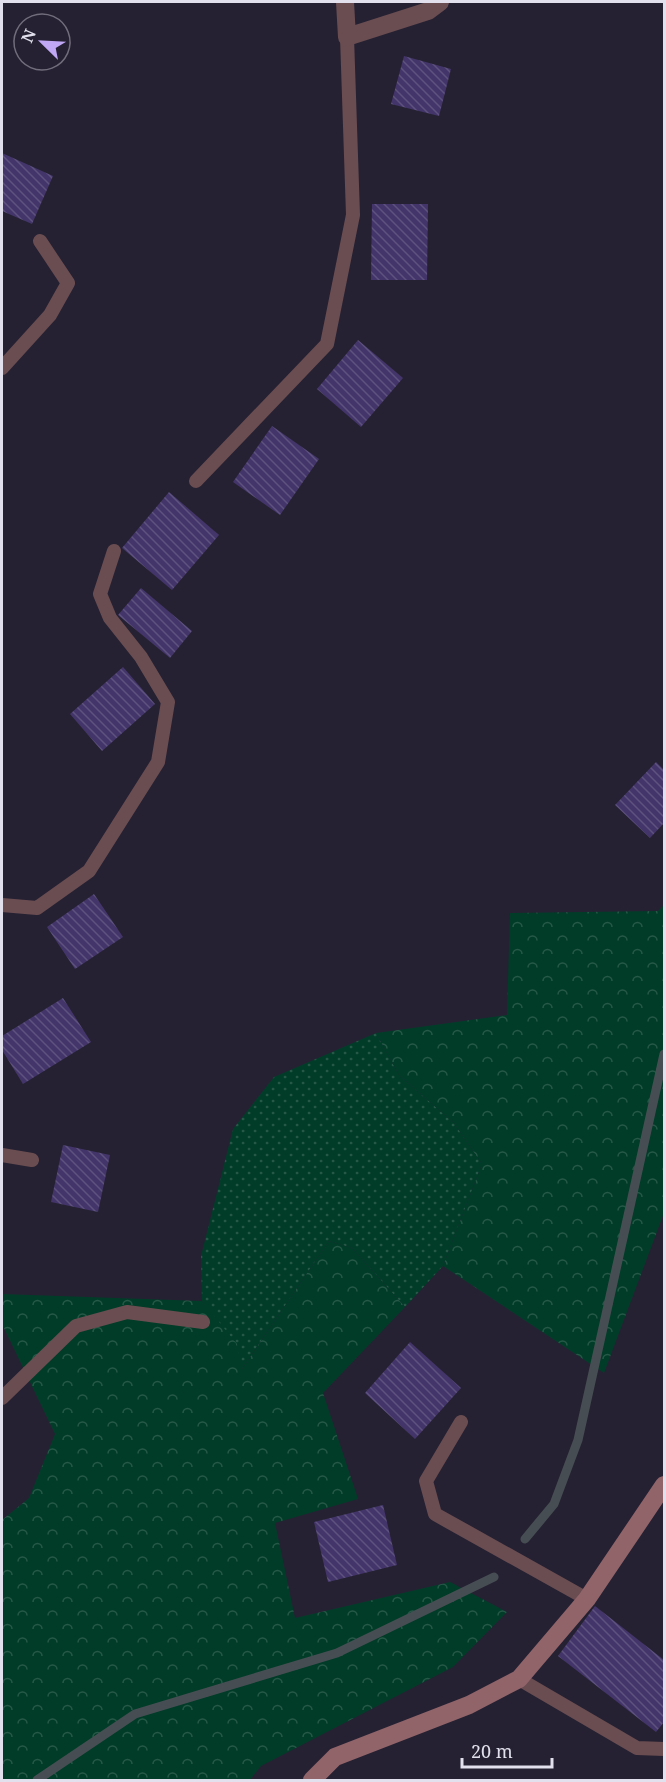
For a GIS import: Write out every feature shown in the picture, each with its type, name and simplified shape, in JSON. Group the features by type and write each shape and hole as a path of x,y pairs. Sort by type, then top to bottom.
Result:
{"street":[{"path":"345,2 347,38 428,11 440,2"},
{"path":"312,1780 335,1757 469,1705 519,1679 587,1599 664,1485"}],"lane":[{"path":"196,481 327,344 353,215 347,38"},
{"path":"2,368 50,315 68,282 40,241"},
{"path":"2,906 37,908 88,872 158,762 168,702 141,657 110,618 100,594 114,551"},
{"path":"2,1155 32,1160"},
{"path":"2,1398 76,1326 127,1312 203,1322"},
{"path":"461,1422 426,1481 435,1514 587,1599"},
{"path":"519,1679 637,1748 664,1749"}],"green space":[{"path":"664,905 664,1213 604,1373 443,1266 482,1164 454,1123 399,1075 376,1033 507,1015 510,913 658,911"},
{"path":"376,1033 399,1075 454,1123 482,1164 443,1266 405,1307 352,1248 329,1241 242,1369 202,1301 201,1256 233,1129 274,1077"},
{"path":"329,1241 352,1248 405,1307 323,1393 358,1499 275,1523 295,1618 450,1582 507,1612 453,1667 261,1766 250,1780 2,1780 2,1520 29,1498 55,1434 2,1324 2,1294 202,1301 237,1344 242,1369"}],"building":[{"path":"404,56 451,69 439,116 391,104"},
{"path":"2,153 53,176 32,224 2,211"},
{"path":"372,204 428,204 427,280 371,280"},
{"path":"358,340 403,378 361,427 317,389"},
{"path":"272,426 319,459 280,515 233,482"},
{"path":"169,492 219,535 172,590 122,548"},
{"path":"141,588 192,631 170,658 118,615"},
{"path":"123,667 155,704 102,751 70,714"},
{"path":"656,762 664,770 664,823 650,838 615,805"},
{"path":"94,894 123,937 75,969 47,927"},
{"path":"63,998 91,1042 23,1084 2,1050 2,1036"},
{"path":"63,1145 110,1155 98,1212 51,1202"},
{"path":"410,1342 461,1388 415,1439 365,1393"},
{"path":"383,1505 397,1565 328,1582 314,1522"},
{"path":"595,1606 664,1660 664,1722 656,1732 558,1656"}],"waterway":[{"path":"525,1539 554,1504 578,1440 664,1054"},
{"path":"37,1780 135,1714 337,1653 494,1577"}]}
